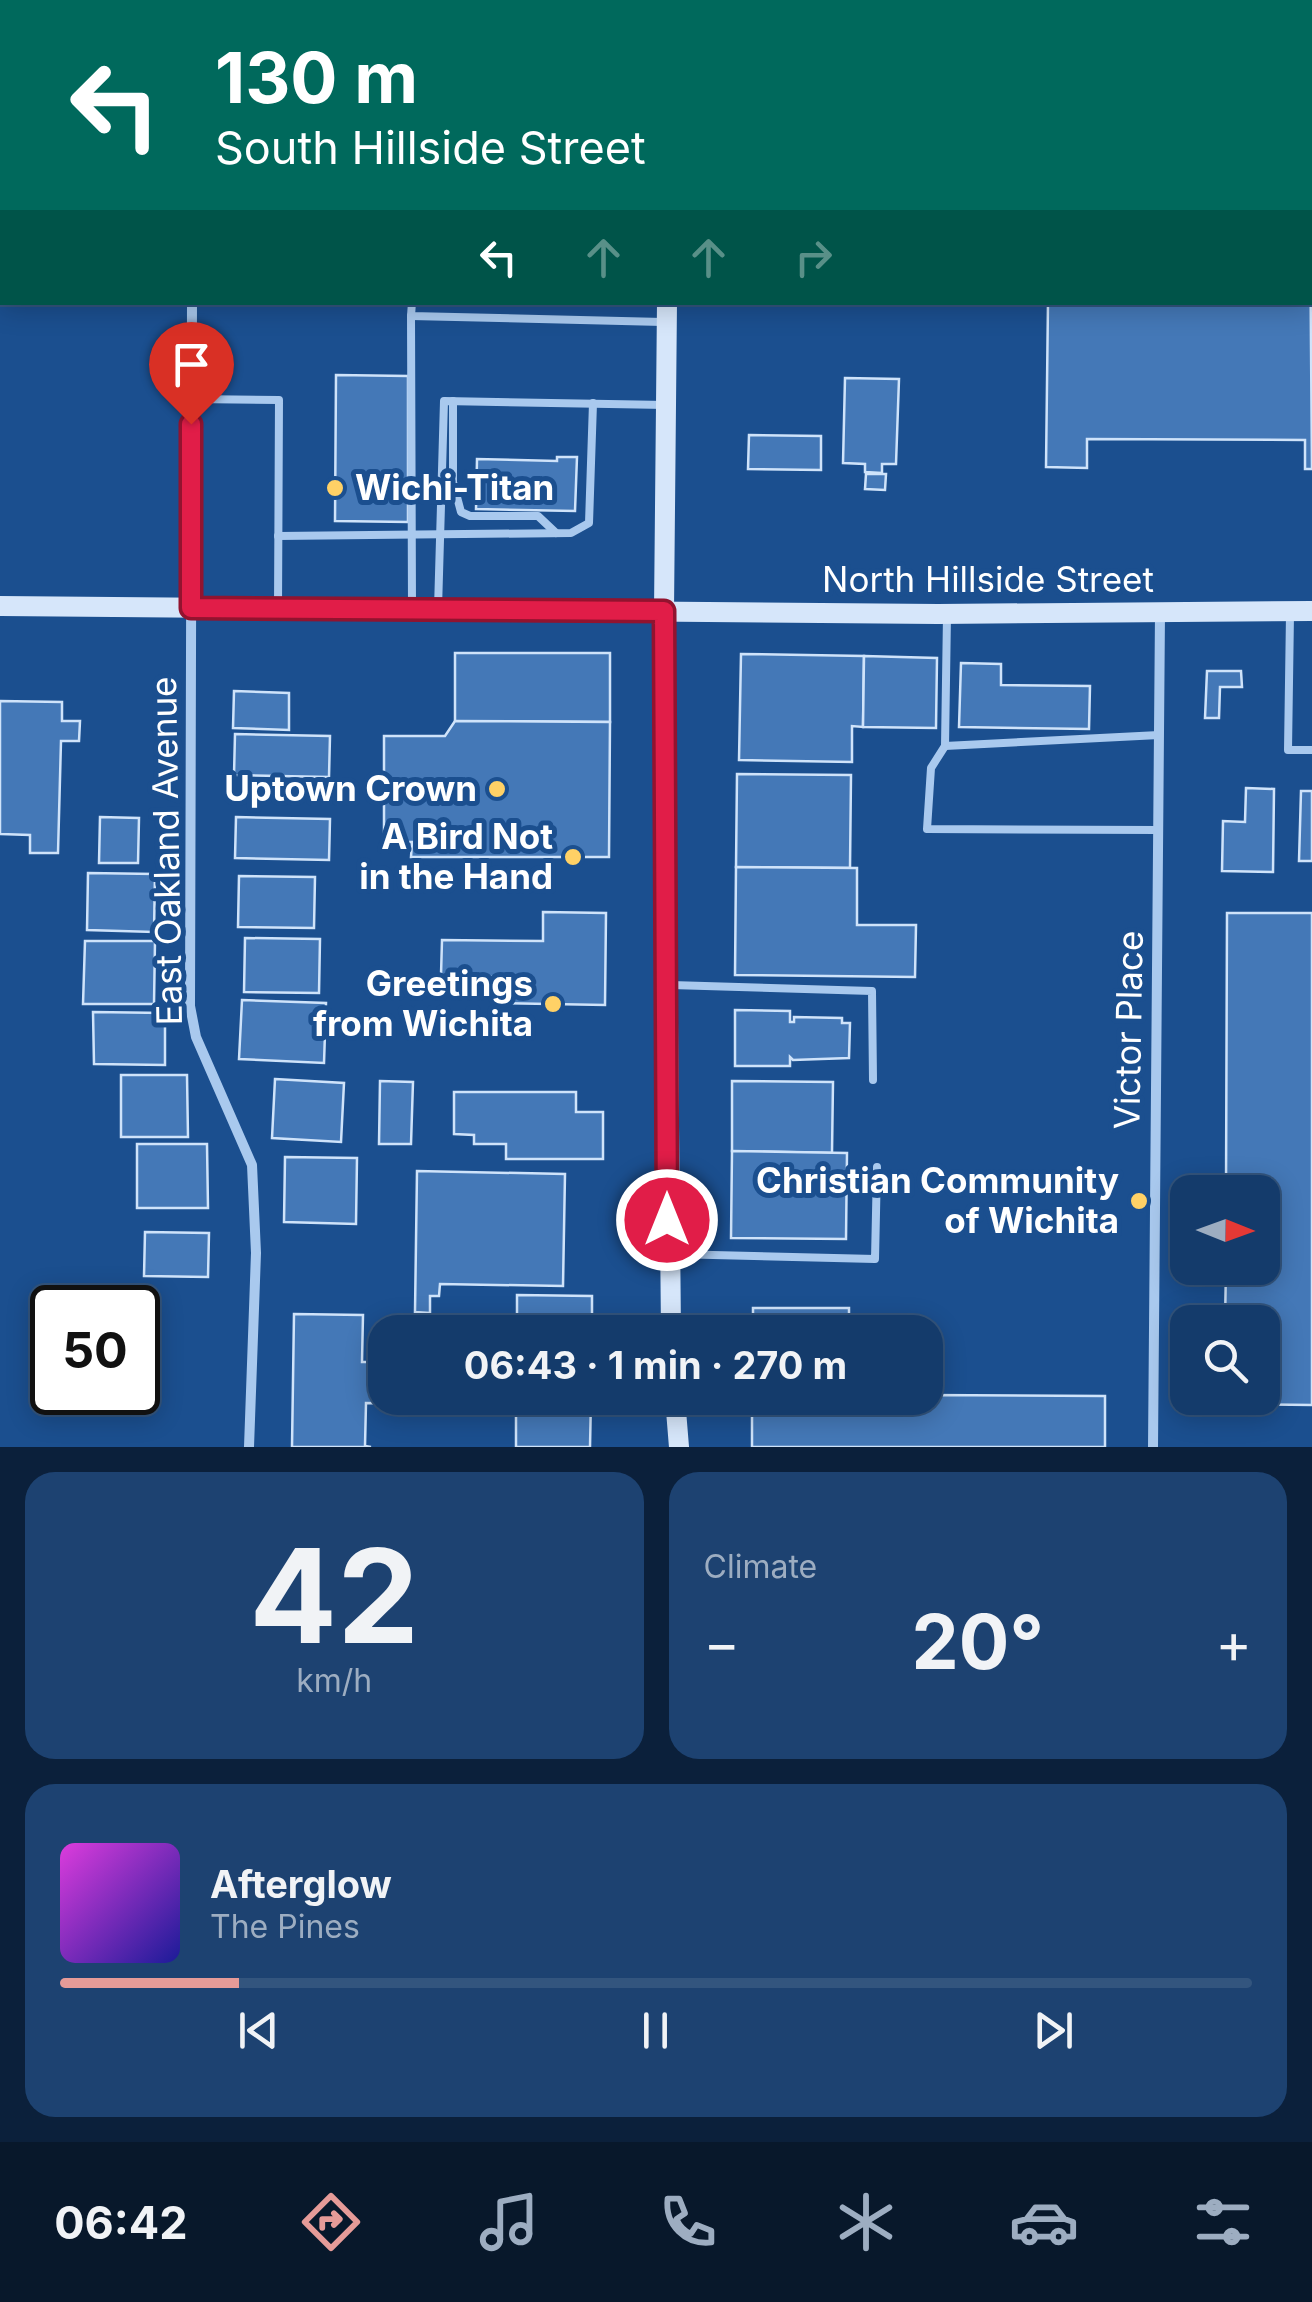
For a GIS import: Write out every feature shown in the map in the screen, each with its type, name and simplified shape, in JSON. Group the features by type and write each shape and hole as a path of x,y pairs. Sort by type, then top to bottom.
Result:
{"main road":[{"path":"667,312 664,611 669,1315"},
{"name":"North Hillside Street","path":"0,606 948,614 1312,611"},
{"path":"676,1415 678,1447"}],"street":[{"name":"East Oakland Avenue","path":"192,305 190,1006 196,1036 252,1165 256,1253 249,1447"},
{"name":"Victor Place","path":"1153,1447 1160,612"}],"lane":[{"path":"412,305 412,609"},
{"path":"412,316 667,312"},
{"path":"192,399 279,400 278,608"},
{"path":"438,610 444,401 666,404"},
{"path":"453,401 453,482 462,512 470,516 538,516 556,533"},
{"path":"278,536 572,533 589,523 594,403"},
{"path":"1290,612 1288,750 1312,750"},
{"path":"948,614 945,746 931,768 926,829 1158,830"},
{"path":"945,746 1160,735"},
{"path":"666,985 872,991 873,1080"},
{"path":"667,1254 874,1260 877,1167"}],"building":[{"path":"1048,305 1311,305 1312,469 1305,469 1305,440 1087,439 1087,468 1046,467"},
{"path":"336,375 408,376 408,522 335,521"},
{"path":"845,378 899,379 896,464 882,464 882,473 865,472 865,464 843,463"},
{"path":"749,435 821,436 821,470 748,469"},
{"path":"557,457 577,457 575,511 476,509 477,459 557,461"},
{"path":"866,474 886,474 885,490 865,489"},
{"path":"455,653 610,653 610,722 455,721"},
{"path":"741,654 864,656 863,727 852,726 852,762 739,760"},
{"path":"864,656 937,658 936,728 863,727"},
{"path":"961,663 1001,664 1001,685 1090,686 1089,729 959,727"},
{"path":"1207,671 1241,671 1242,687 1220,687 1219,718 1205,718"},
{"path":"234,691 289,693 289,730 233,728"},
{"path":"0,701 62,702 62,721 80,721 79,741 61,741 58,853 30,853 30,835 0,834"},
{"name":"Uptown Crown","path":"455,721 610,722 609,857 411,857 412,842 384,842 384,736 445,736"},
{"path":"235,734 330,736 329,777 234,775"},
{"path":"737,774 851,775 850,868 736,867"},
{"path":"1246,788 1274,789 1273,872 1222,871 1223,821 1245,822"},
{"path":"1301,791 1312,791 1312,861 1299,861"},
{"path":"100,817 139,818 138,863 99,863"},
{"path":"236,817 330,819 329,860 235,858"},
{"path":"736,867 857,868 857,925 916,925 915,977 735,975"},
{"path":"88,873 155,874 154,932 87,930"},
{"path":"239,876 315,877 314,928 238,927"},
{"path":"543,912 606,913 605,1005 494,1003 494,977 441,975 442,940 543,941"},
{"path":"1227,913 1312,913 1312,1405 1280,1405 1280,1305 1225,1305 1226,1285 1280,1285 1280,1175 1226,1175"},
{"path":"245,938 320,939 319,993 244,992"},
{"path":"85,941 155,941 154,1004 83,1004"},
{"path":"242,1000 326,1003 324,1063 239,1059"},
{"path":"735,1010 790,1011 790,1022 794,1022 794,1017 842,1018 842,1023 850,1023 849,1058 790,1057 790,1066 735,1066"},
{"path":"93,1012 165,1013 165,1065 94,1064"},
{"path":"121,1075 187,1075 188,1137 121,1137"},
{"path":"275,1079 344,1083 341,1142 272,1138"},
{"path":"380,1081 413,1082 411,1144 379,1144"},
{"path":"732,1081 833,1082 832,1153 732,1151"},
{"path":"454,1092 576,1092 576,1112 603,1112 603,1159 506,1159 506,1144 474,1144 474,1135 454,1134"},
{"path":"137,1144 207,1144 208,1208 137,1208"},
{"path":"732,1151 847,1153 846,1239 731,1238"},
{"path":"285,1157 357,1158 356,1224 284,1222"},
{"path":"417,1171 565,1174 563,1286 440,1284 439,1296 430,1296 430,1313 415,1312"},
{"path":"145,1232 209,1233 208,1277 144,1276"},
{"path":"517,1295 592,1296 592,1315 517,1315"},
{"path":"753,1308 849,1308 849,1315 753,1315"},
{"path":"294,1314 363,1315 362,1362 368,1362 365,1446 371,1447 292,1447"},
{"path":"943,1395 1105,1396 1105,1447 752,1447 752,1415 943,1415"},
{"path":"516,1415 591,1415 590,1447 516,1447"}],"place":[{"name":"Wichi-Titan","path":"335,488"},
{"name":"Uptown Crown","path":"497,789"},
{"name":"A Bird Not in the Hand","path":"573,857"},
{"name":"Greetings from Wichita","path":"553,1004"},
{"name":"Christian Community of Wichita","path":"1139,1201"}],"route":[{"path":"191,424 191,608 664,611 667,1220"}]}
